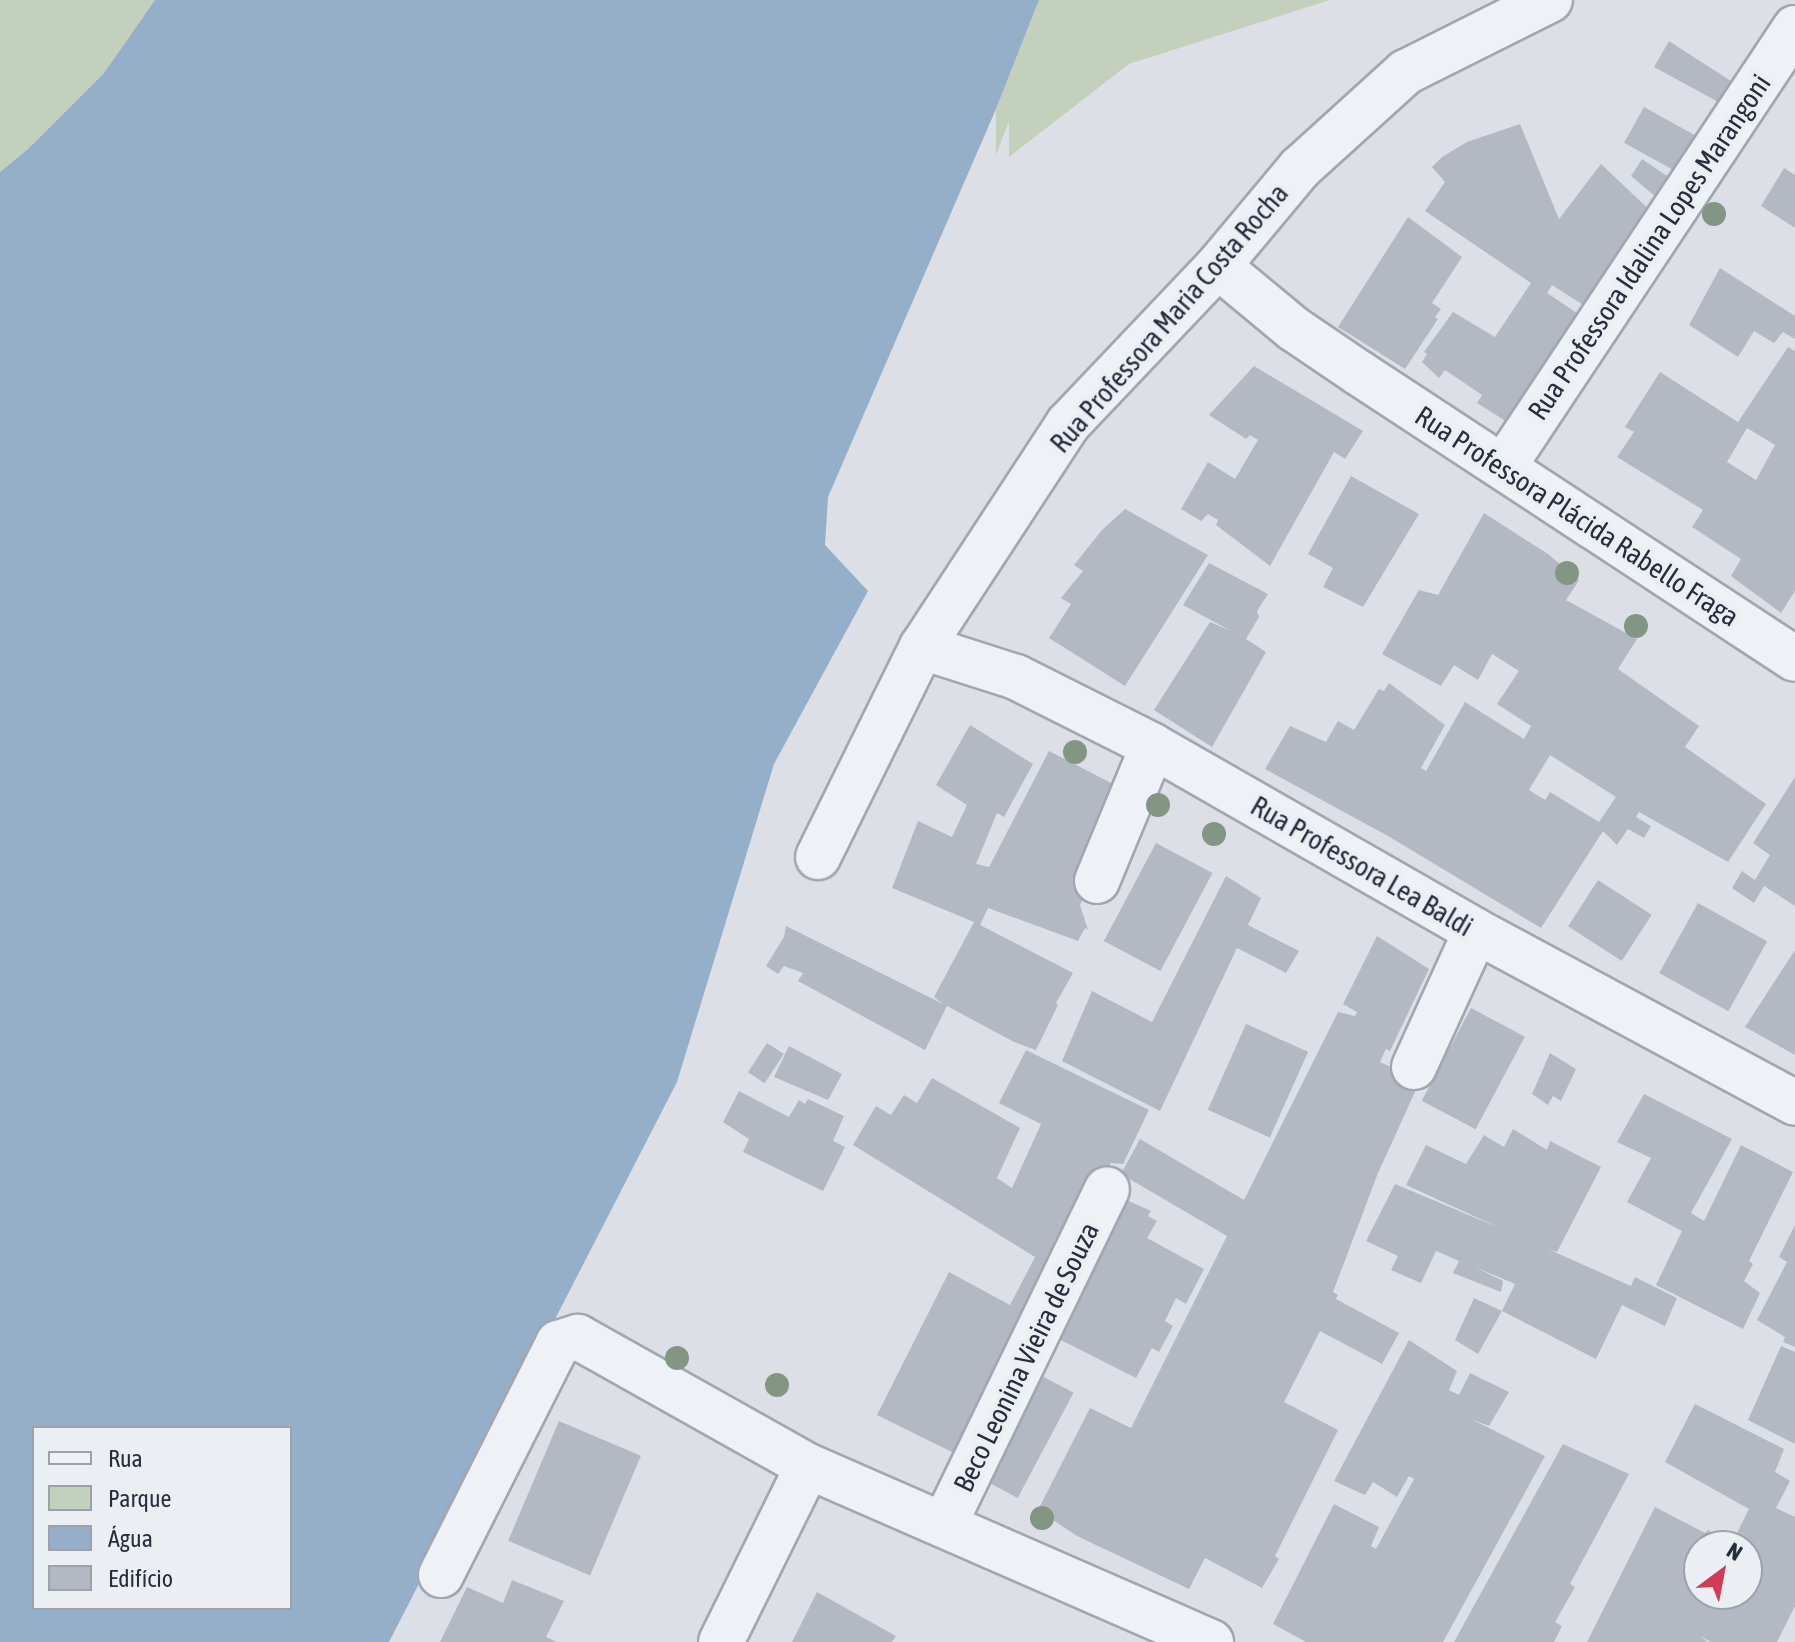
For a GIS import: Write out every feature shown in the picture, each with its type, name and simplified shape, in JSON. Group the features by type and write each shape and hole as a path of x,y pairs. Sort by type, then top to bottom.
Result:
{"street":[{"name":"Rua Professora Maria Costa Rocha","path":"818,857 922,647 1068,424 1218,266 1300,168 1406,72 1550,0"},
{"name":"Rua Professora Idalina Lopes Marangoni","path":"1504,466 1795,28"},
{"name":"Rua Professora Plácida Rabello Fraga","path":"1218,266 1294,329 1795,659"},
{"name":"Rua Professora Lea Baldi","path":"922,647 1016,677 1153,746 1476,931 1795,1103"},
{"path":"1097,881 1153,746"},
{"path":"1414,1067 1476,931"},
{"name":"Beco Leonina Vieira de Souza","path":"944,1525 1107,1189"},
{"path":"441,1575 558,1343 578,1337 808,1466 1211,1642"},
{"path":"721,1642 808,1466"}],"green space":[{"path":"0,0 155,0 104,73 28,149 0,172"},
{"path":"1039,0 1330,0 1129,64 1009,157 1009,121 996,155 996,109"}],"water":[{"path":"155,0 1039,0 996,109 828,497 825,545 868,591 774,764 677,1082 389,1642 0,1642 0,172 28,149 104,73"}],"building":[{"path":"1669,41 1734,83 1722,104 1654,67"},
{"path":"1644,107 1701,139 1681,174 1624,143"},
{"path":"1520,124 1559,219 1601,164 1657,217 1588,308 1552,285 1547,293 1580,315 1516,416 1512,413 1507,422 1477,403 1482,395 1445,370 1439,378 1422,362 1427,354 1424,352 1453,312 1495,337 1531,283 1425,211 1445,182 1432,167 1442,157 1467,142"},
{"path":"1642,159 1676,182 1663,203 1631,176"},
{"path":"1784,168 1795,175 1795,228 1761,206"},
{"path":"1408,217 1462,257 1432,303 1441,309 1435,317 1438,319 1405,369 1338,327"},
{"path":"1720,268 1795,316 1795,339 1783,332 1774,343 1754,331 1738,357 1689,325"},
{"path":"1788,347 1795,351 1795,591 1781,613 1731,576 1741,559 1692,527 1703,510 1617,457 1634,432 1625,427 1660,372 1738,422","holes":["1747,428 1775,445 1756,480 1727,462"]},
{"path":"1254,366 1363,431 1345,459 1334,452 1270,566 1216,525 1218,520 1208,514 1201,521 1181,509 1208,462 1235,479 1258,440 1250,435 1246,439 1209,415"},
{"path":"1351,476 1419,514 1363,607 1323,587 1333,568 1308,554"},
{"path":"1125,509 1208,555 1125,686 1049,638 1071,604 1061,598 1083,571 1074,565 1102,530"},
{"path":"1484,513 1548,554 1579,580 1566,600 1637,639 1618,669 1699,726 1685,747 1766,804 1728,862 1639,812 1636,817 1651,826 1644,838 1628,829 1617,845 1603,831 1541,928 1388,836 1265,769 1290,726 1326,742 1338,721 1354,730 1379,689 1384,691 1389,683 1445,725 1421,768 1426,771 1465,702 1524,739 1531,726 1497,704 1519,671 1492,654 1478,680 1454,665 1441,686 1382,654 1419,590 1438,595","holes":["1550,755 1616,797 1599,822 1550,792 1545,800 1529,790"]},
{"path":"1209,563 1268,594 1257,611 1259,617 1246,639 1266,652 1212,747 1154,710 1210,622 1231,631 1183,605"},
{"path":"970,725 1033,764 1004,817 997,813 976,864 989,867 1049,751 1119,787 1119,817 1080,905 1088,930 1085,928 1078,941 988,908 980,925 1073,973 1036,1050 1014,1042 947,1006 925,1050 798,981 803,973 784,966 778,974 766,966 784,937 786,926 943,1004 934,997 974,922 892,888 918,821 952,837 967,805 936,785"},
{"path":"1795,777 1795,906 1764,886 1754,903 1732,888 1742,871 1755,880 1770,855 1753,843"},
{"path":"1156,843 1213,873 1160,971 1104,941"},
{"path":"1226,876 1261,898 1248,925 1299,951 1286,973 1237,948 1160,1111 1062,1061 1092,991 1152,1022"},
{"path":"1598,880 1652,915 1622,961 1568,926"},
{"path":"1698,903 1767,941 1728,1011 1659,973"},
{"path":"1377,936 1429,969 1390,1051 1386,1049 1380,1062 1420,1081 1378,1173 1333,1292 1338,1295 1336,1299 1399,1333 1382,1364 1320,1331 1284,1402 1338,1430 1275,1556 1279,1559 1262,1588 1205,1558 1189,1589 1077,1536 1038,1510 1090,1408 1131,1428 1227,1236 1121,1174 1140,1139 1244,1200 1338,1012 1355,1016 1357,1012 1343,1004"},
{"path":"1795,950 1795,1055 1745,1027"},
{"path":"1471,1008 1525,1037 1476,1129 1422,1101"},
{"path":"1246,1024 1308,1052 1270,1138 1208,1110"},
{"path":"767,1043 784,1054 765,1083 748,1072"},
{"path":"789,1046 842,1074 828,1100 774,1077"},
{"path":"1026,1050 1149,1110 1123,1164 1111,1163 1106,1171 966,1459 877,1415 949,1272 1010,1305 1035,1257 853,1145 876,1106 891,1115 904,1095 917,1103 932,1078 1020,1128 997,1178 1012,1188 1041,1124 999,1103"},
{"path":"1550,1053 1576,1069 1561,1101 1553,1096 1548,1105 1532,1094"},
{"path":"739,1091 789,1117 799,1100 805,1104 808,1099 844,1116 833,1141 845,1147 823,1191 743,1152 749,1139 723,1122"},
{"path":"1644,1094 1732,1139 1691,1213 1704,1221 1741,1145 1793,1172 1749,1261 1753,1264 1744,1281 1760,1293 1743,1329 1656,1285 1682,1231 1627,1202 1651,1158 1617,1142"},
{"path":"1513,1129 1547,1150 1550,1141 1601,1167 1557,1252 1548,1249 1631,1286 1635,1277 1677,1298 1665,1326 1622,1305 1596,1359 1502,1311 1515,1284 1475,1267 1503,1281 1501,1292 1453,1273 1459,1261 1436,1251 1421,1283 1391,1270 1398,1256 1366,1241 1395,1184 1502,1229 1406,1185 1426,1145 1466,1164 1484,1135 1504,1147"},
{"path":"1113,1194 1151,1211 1148,1216 1157,1221 1147,1238 1204,1269 1186,1304 1176,1298 1165,1321 1173,1326 1159,1352 1152,1348 1136,1378 1043,1331"},
{"path":"1795,1225 1795,1347 1783,1342 1785,1337 1757,1320 1787,1262 1779,1257"},
{"path":"1474,1298 1502,1311 1478,1354 1455,1340"},
{"path":"1409,1340 1457,1371 1449,1390 1459,1395 1470,1373 1509,1392 1489,1426 1471,1419 1545,1456 1443,1642 1306,1642 1273,1624 1334,1504 1379,1527 1371,1546 1376,1549 1414,1479 1409,1476 1397,1497 1373,1482 1365,1495 1334,1481"},
{"path":"1781,1346 1795,1352 1795,1444 1748,1420"},
{"path":"1025,1367 1074,1393 1018,1498 969,1472"},
{"path":"1695,1404 1784,1449 1775,1472 1790,1481 1776,1508 1795,1517 1795,1606 1777,1642 1711,1642 1700,1636 1708,1642 1587,1642 1655,1507 1699,1530 1683,1530 1683,1610 1763,1610 1763,1530 1738,1530 1749,1509 1665,1462"},
{"path":"559,1421 641,1456 590,1575 508,1541"},
{"path":"1563,1444 1629,1474 1570,1584 1575,1587 1555,1622 1562,1626 1554,1642 1454,1642"},
{"path":"512,1580 564,1601 546,1637 557,1642 440,1642 467,1587 503,1603"},
{"path":"817,1592 896,1636 892,1642 792,1642"}]}
